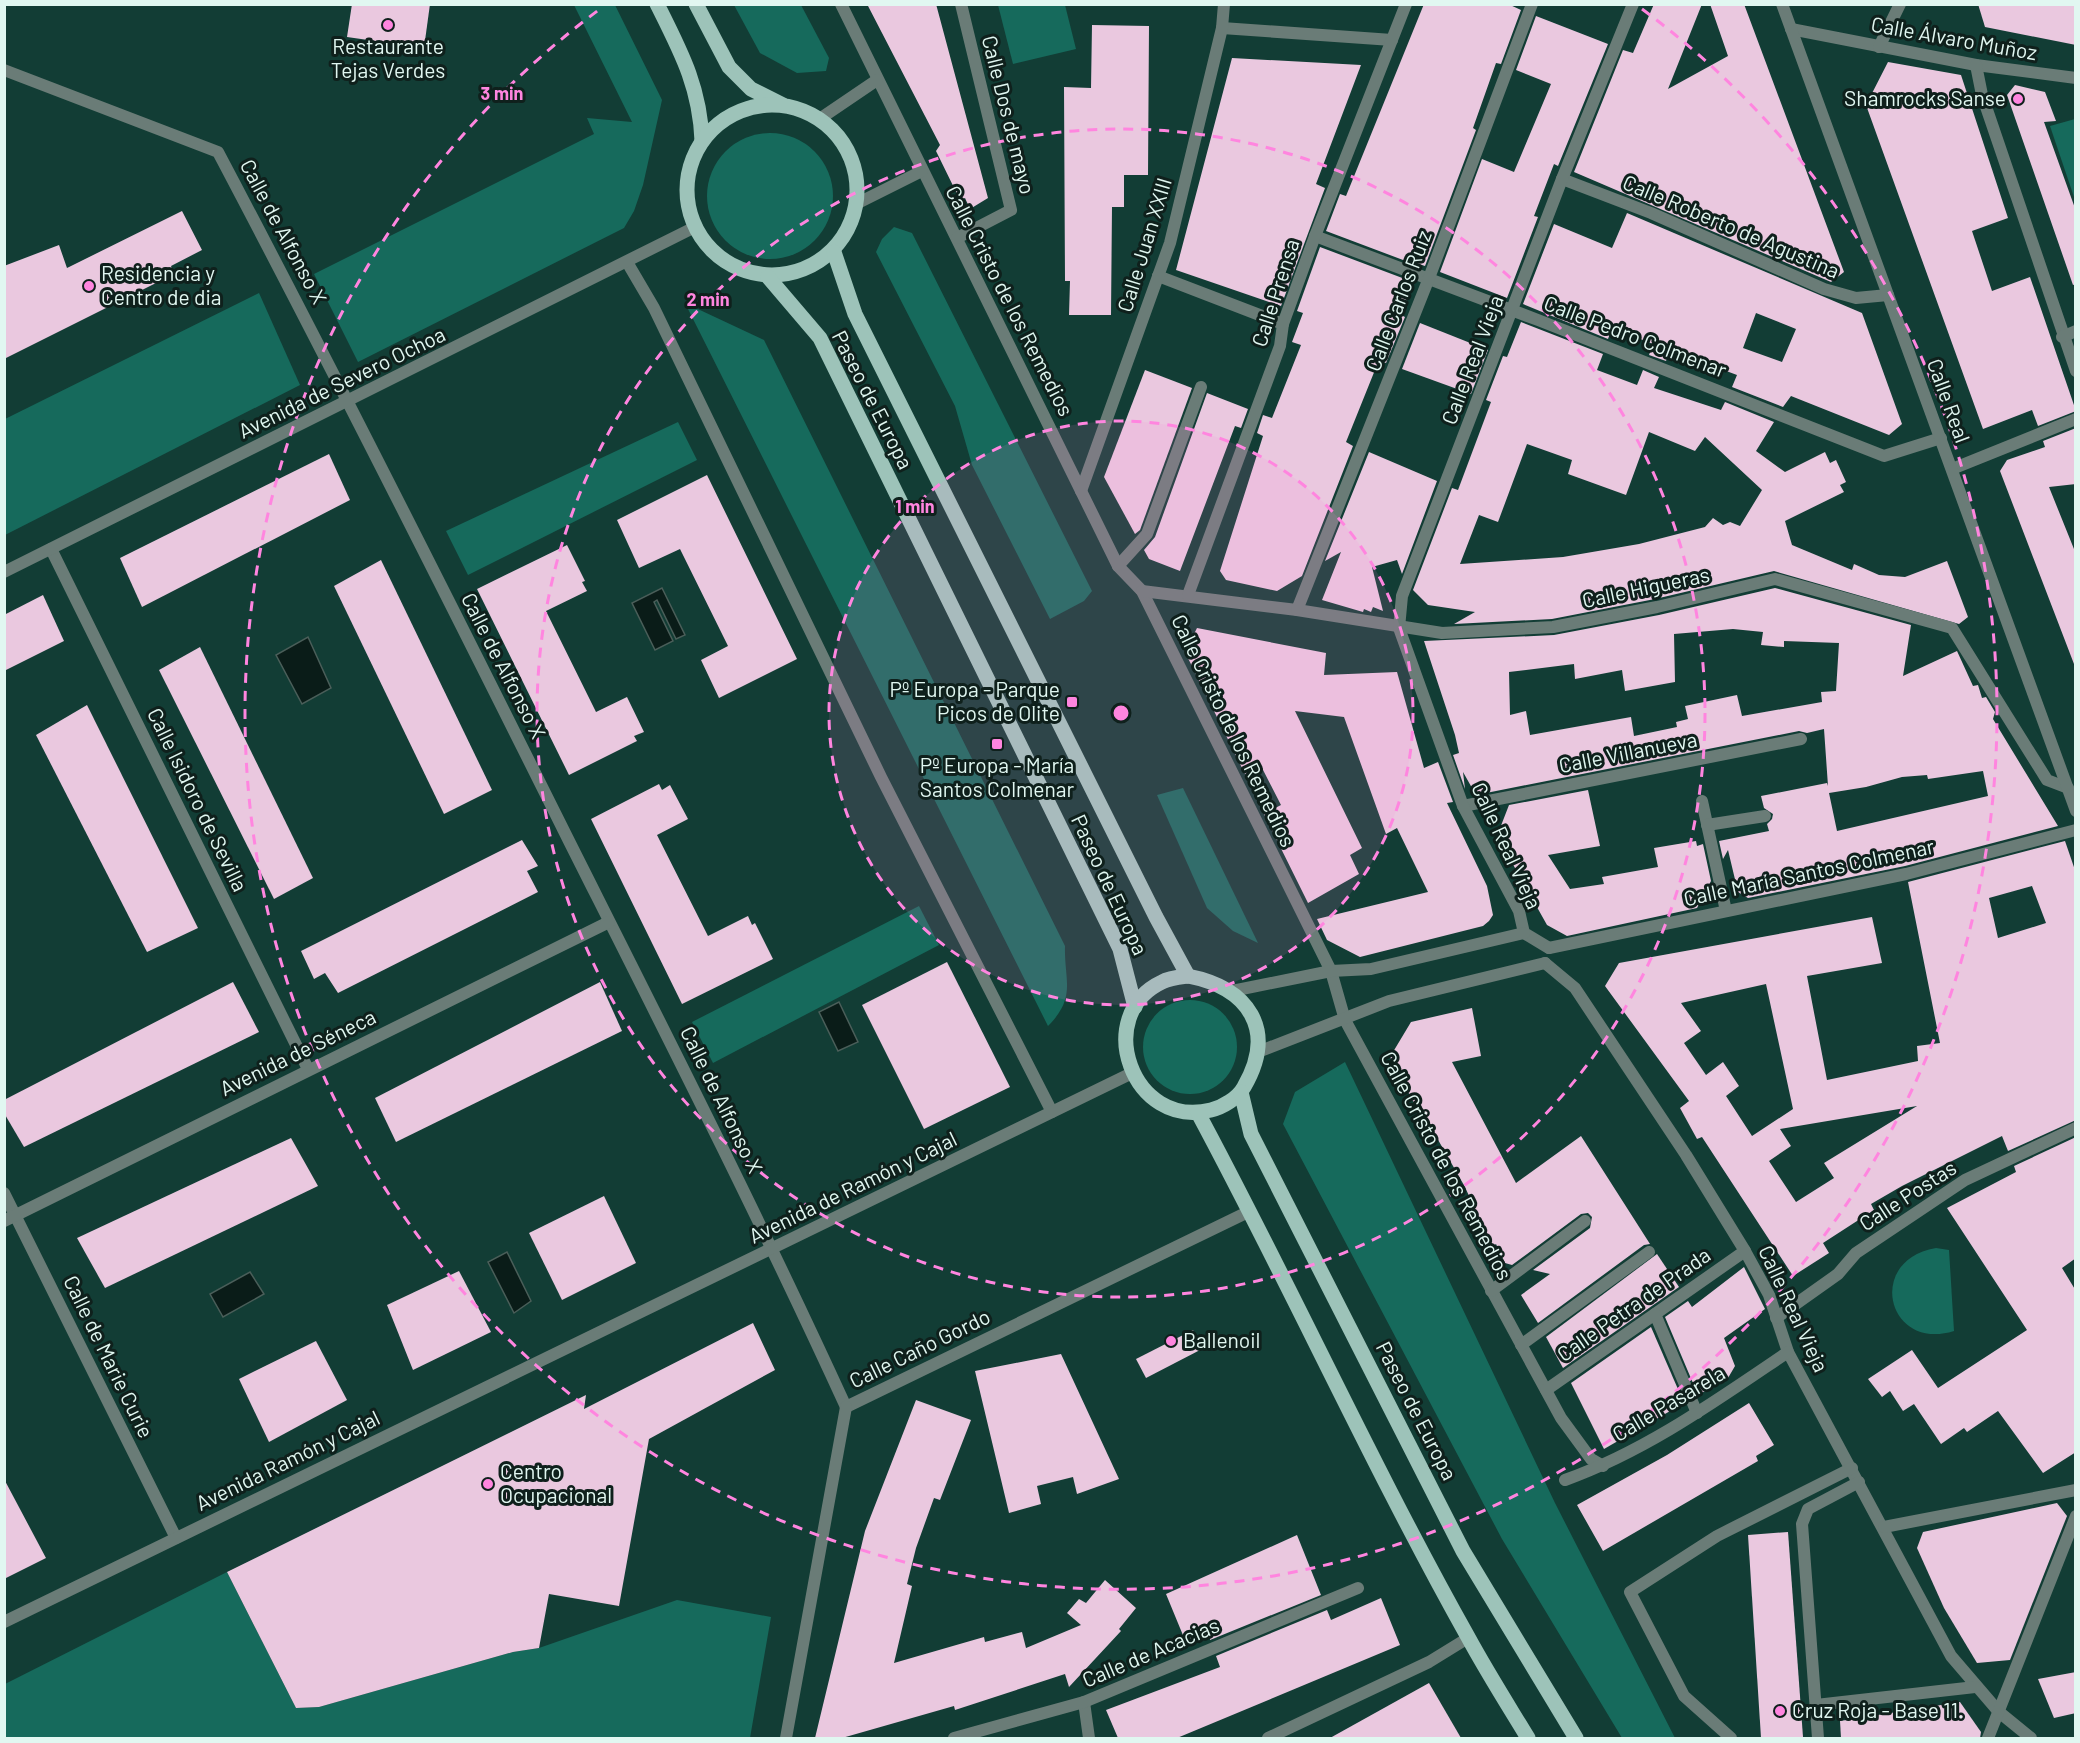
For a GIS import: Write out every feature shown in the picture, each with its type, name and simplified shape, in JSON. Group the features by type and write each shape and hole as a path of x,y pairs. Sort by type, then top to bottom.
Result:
{"main road":[{"path":"657,4 695,86 701,118 702,141"},
{"path":"696,4 729,67 751,89 783,105"},
{"path":"783,105 803,109 820,118 842,138 852,155 858,203 834,252 812,268 768,277 736,269 717,256 694,227 688,205 688,176 702,141 715,126 735,113 752,106 783,105"},
{"name":"Paseo de Europa","path":"834,252 855,314 1156,917 1188,976"},
{"name":"Paseo de Europa","path":"768,277 820,339 1120,949 1135,1007"},
{"path":"1188,976 1211,980 1232,991 1247,1006 1258,1035 1258,1052 1253,1072 1242,1092 1220,1108 1198,1113 1175,1110 1154,1100 1142,1089 1132,1073 1126,1048 1128,1027 1135,1007 1147,992 1162,981 1188,976"},
{"name":"Paseo de Europa","path":"1242,1092 1251,1134 1463,1551 1576,1738"},
{"path":"1198,1113 1468,1638 1528,1738"}],"street":[{"name":"Calle Cristo de los Remedios","path":"840,4 1118,566 1142,591 1331,971 1345,1020 1562,1418 1591,1459 1603,1466"},
{"name":"Calle Dos de mayo","path":"957,238 1011,210 961,4"},
{"name":"Calle Juan XXIII","path":"1082,491 1170,243 1222,28 1224,4"},
{"name":"Calle Prensa","path":"1188,595 1280,346 1283,324 1315,236 1406,4"},
{"name":"Calle Carlos Ruiz","path":"1297,610 1429,278 1532,4"},
{"name":"Calle Real Vieja","path":"1549,948 1524,933 1519,911 1463,806 1399,627 1402,596 1562,179 1633,4"},
{"name":"Calle Real","path":"1782,4 2075,808"},
{"path":"1879,47 1900,4"},
{"path":"1222,28 1392,40"},
{"name":"Calle Álvaro Muñoz","path":"1791,29 1976,65 2076,78"},
{"path":"1976,65 1982,95 2062,337 2076,371"},
{"name":"Calle de Alfonso X","path":"4,70 218,152 350,402 773,1249 846,1407"},
{"path":"820,118 877,80"},
{"path":"858,203 922,171"},
{"name":"Calle Roberto de Agustina","path":"1562,179 1651,213 1824,289 1856,298 1888,295"},
{"name":"Avenida de Severo Ochoa","path":"4,572 350,402 694,227"},
{"name":"Calle Pedro Colmenar","path":"1315,236 1513,310 1884,456 1941,438"},
{"path":"627,262 654,308 880,777 1052,1112"},
{"path":"1158,276 1283,324"},
{"path":"2062,337 2076,331"},
{"path":"1118,566 1147,534 1201,387"},
{"path":"1952,469 2076,419"},
{"name":"Calle Isidoro de Sevilla","path":"51,549 308,1069"},
{"name":"Calle Higueras","path":"1142,591 1297,610 1442,633 1553,627 1775,579 1952,628 2047,780 2068,788"},
{"name":"Calle Villanueva","path":"1463,806 1801,739"},
{"path":"1702,801 1726,911"},
{"path":"1707,825 1766,816"},
{"name":"Calle María Santos Colmenar","path":"1549,948 1906,874 2076,830"},
{"name":"Avenida de Séneca","path":"10,1219 308,1069 609,922"},
{"path":"1232,991 1331,971 1371,969 1524,933"},
{"path":"1258,1052 1389,1001 1545,963 1549,948"},
{"name":"Calle Real Vieja","path":"1545,963 1575,988 1686,1155 1745,1251 1769,1295 1788,1352 1884,1527 1951,1656 1999,1712 2031,1738"},
{"name":"Avenida de Ramón y Cajal","path":"590,1336 1132,1073"},
{"name":"Calle Postas","path":"1776,1318 1838,1274 1856,1254 1965,1180 2076,1128"},
{"name":"Calle de Marie Curie","path":"4,1193 10,1219 176,1538"},
{"name":"Calle Caño Gordo","path":"786,1738 846,1407 1250,1211"},
{"path":"1491,1291 1585,1221"},
{"name":"Calle Petra de Prada","path":"1546,1390 1745,1251"},
{"path":"1521,1345 1649,1252"},
{"path":"1655,1314 1697,1413"},
{"name":"Avenida Ramón y Cajal","path":"4,1622 590,1336"},
{"name":"Calle Pasarela","path":"1565,1480 1603,1466 1697,1413 1788,1352"},
{"path":"1731,1738 1725,1730 1698,1711 1684,1696 1630,1592 1717,1536 1851,1468"},
{"path":"1818,1738 1802,1524 1808,1509 1859,1482"},
{"path":"1884,1527 2076,1490"},
{"path":"1786,1500 1799,1507 1805,1515"},
{"path":"1988,1738 2076,1516"},
{"name":"Calle de Acacias","path":"954,1738 1084,1702 1358,1588"},
{"path":"1268,1738 1429,1662 1468,1638"},
{"path":"1816,1705 1975,1686"},
{"path":"1084,1702 1089,1738"}],"green space":[{"path":"574,5 615,5 662,100 643,185 634,211 624,228 358,362 314,274 594,134 587,118 632,122"},
{"path":"734,5 801,5 829,58 826,71 797,73 760,53"},
{"path":"998,5 1065,5 1076,49 1013,64"},
{"path":"2076,119 2075,200 2050,126"},
{"path":"770,133 794,138 815,151 828,172 833,196 828,220 815,241 794,254 770,259 746,254 725,241 712,220 707,196 712,172 725,151 746,138"},
{"path":"894,227 912,233 1092,591 1084,601 1050,619 972,465 955,406 876,252 882,239"},
{"path":"259,293 300,385 5,535 5,419"},
{"path":"685,303 764,340 1065,946 1066,997 1057,1016 1048,1026"},
{"path":"678,422 697,460 468,575 446,531"},
{"path":"1183,788 1258,943 1233,931 1207,908 1157,795"},
{"path":"919,906 939,945 713,1063 692,1022"},
{"path":"1190,1000 1208,1003 1223,1014 1234,1029 1237,1047 1234,1065 1223,1080 1208,1091 1190,1094 1172,1091 1157,1080 1146,1065 1143,1047 1146,1029 1157,1014 1172,1003"},
{"path":"1345,1062 1555,1503 1675,1738 1622,1738 1502,1539 1283,1124 1295,1092"},
{"path":"1936,1248 1949,1250 1954,1331 1931,1334 1913,1329 1900,1317 1893,1302 1893,1285 1899,1269 1914,1256"},
{"path":"227,1572 296,1708 319,1707 513,1652 539,1648 677,1600 771,1617 750,1738 5,1738 5,1684"}],"water":[{"path":"662,588 685,635 676,639 657,600 654,602 673,641 655,650 632,603"},
{"path":"308,637 331,688 302,704 276,655"},
{"path":"839,1002 858,1042 838,1051 819,1012"},
{"path":"507,1252 531,1301 514,1313 488,1262"},
{"path":"250,1272 264,1294 223,1317 210,1294"}],"building":[{"name":"Restaurante Tejas Verdes","path":"352,4 430,4 424,48 347,37"},
{"path":"867,4 936,4 988,198 970,209 965,198 960,200 936,151 940,145"},
{"path":"1424,4 1508,4 1521,10 1501,64 1496,63 1473,128 1476,130 1425,266 1419,264 1419,266 1326,231 1340,194 1346,196"},
{"path":"1654,4 1702,4 1668,89 1728,56 1710,4 1744,4 1844,272 1831,282 1574,172 1623,50 1633,53"},
{"path":"1978,4 2076,4 2076,45 1985,27"},
{"path":"1536,16 1608,44 1558,166 1554,164 1534,216 1538,217 1507,298 1440,272 1482,159 1514,172 1551,84 1516,70"},
{"path":"1092,25 1149,26 1148,175 1124,175 1124,207 1112,207 1111,315 1069,315 1070,281 1065,281 1064,87 1091,88"},
{"path":"1232,58 1361,65 1316,184 1325,188 1281,306 1176,270"},
{"path":"1888,62 1961,75 2008,218 1972,231 1992,291 2030,277 2076,411 2038,426 2032,410 1983,429 1866,105"},
{"path":"2015,85 2045,92 2056,121 2044,122 2076,211 2076,284 2073,285 2007,95"},
{"name":"Residencia y Centro de dia","path":"182,211 202,250 171,266 174,274 4,359 4,266 59,245 67,268"},
{"path":"1627,213 1862,313 1902,424 1889,435 1791,396 1783,407 1732,387 1737,375 1670,350 1666,361 1649,355 1653,344 1612,328 1608,339 1523,304 1554,224 1612,248","holes":["1756,313 1796,329 1782,362 1743,348"]},
{"path":"1320,247 1413,282 1401,315 1405,317 1386,363 1379,360 1346,442 1353,446 1302,576 1277,591 1226,580 1220,571 1263,436 1257,433 1263,415 1272,418 1301,345 1292,342 1303,313 1297,311"},
{"path":"1521,322 1603,354 1597,370 1637,385 1643,370 1659,377 1654,388 1721,410 1725,402 1774,422 1756,451 1785,472 1825,452 1830,463 1836,460 1846,482 1840,485 1844,492 1785,521 1792,545 1852,570 1854,564 1879,575 1905,577 1947,561 1968,617 1959,624 1774,571 1655,599 1552,619 1454,624 1475,612 1428,605 1413,590 1452,488 1458,490 1491,402 1486,400 1503,356 1507,357","holes":["1649,432 1695,451 1705,437 1762,490 1740,526 1730,522 1723,525 1713,518 1705,527 1639,544 1563,557 1460,564 1479,515 1498,522 1527,444 1572,460 1568,474 1626,495"]},
{"path":"1420,323 1488,350 1471,394 1402,369"},
{"path":"1145,370 1192,388 1140,530 1135,534 1104,477"},
{"path":"1207,393 1248,409 1241,428 1235,426 1180,571 1149,559 1144,550 1155,537"},
{"path":"2076,428 2076,484 2049,487 2076,554 2074,664 2000,471 2007,460 2045,447 2043,441"},
{"path":"1369,452 1437,481 1402,574 1397,560 1372,567 1383,611 1373,607 1371,612 1364,609 1363,612 1322,600 1341,552 1325,561"},
{"path":"329,454 350,500 142,607 120,558"},
{"path":"707,475 797,659 719,698 701,660 728,646 680,549 639,568 617,520"},
{"path":"567,545 585,581 582,582 587,591 546,611 596,712 627,697 644,732 634,736 637,741 569,775 477,589"},
{"path":"381,560 492,790 444,814 334,586"},
{"path":"1775,588 1911,625 1903,676 1957,651 1973,686 1978,685 1982,698 1986,697 1995,712 1993,719 2058,826 1905,866 1748,898 1738,892 1728,850 1723,859 1719,841 1769,831 1767,824 1773,814 1764,808 1761,796 1827,783 1828,786 1824,729 1807,733 1799,731 1476,795 1463,772 1465,789 1453,755 1459,753 1455,735 1424,641 1554,635 1659,615","holes":["1733,629 1763,632 1761,645 1784,647 1784,641 1839,643 1836,691 1821,692 1822,702 1742,716 1737,695 1685,706 1688,719 1676,722 1677,727 1634,736 1631,717 1530,735 1526,711 1510,715 1509,672 1574,664 1575,679 1622,670 1625,691 1675,682 1674,634","1983,771 1988,796 1837,831 1829,793 1866,787 1902,777 1927,775 1928,779"]},
{"path":"43,595 64,641 4,671 4,615"},
{"path":"1197,628 1326,653 1324,675 1397,672 1424,768 1438,762 1453,802 1447,803 1487,886 1493,915 1489,921 1483,926 1360,957 1327,940 1317,919 1428,892 1397,828 1386,834 1344,717 1295,711 1362,848 1350,855 1359,874 1308,903 1264,814 1281,805 1261,766 1245,774 1185,652"},
{"path":"200,647 313,878 274,899 159,670"},
{"path":"87,705 198,928 147,952 36,735"},
{"path":"659,784 662,790 670,785 688,819 657,835 708,936 748,916 752,925 755,923 773,959 682,1004 591,819"},
{"path":"1588,790 1600,846 1548,855 1570,889 1604,884 1602,877 1658,867 1654,848 1696,841 1697,846 1703,844 1711,881 1697,908 1567,936 1547,925 1497,836 1509,805"},
{"path":"522,840 538,866 527,871 538,892 338,993 325,973 314,979 301,951"},
{"path":"2065,841 2076,873 2076,1120 2008,1151 2002,1136 1902,1186 1871,1204 1874,1210 1823,1243 1829,1253 1793,1276 1702,1137 1697,1139 1680,1108 1689,1101 1605,986 1619,963 1872,917 1882,963 1807,976 1827,1080 1918,1061 1917,1046 1940,1043 1908,882","holes":["2032,886 2046,923 1998,938 1989,898","1766,984 1793,1109 1752,1136 1726,1096 1739,1086 1723,1062 1706,1075 1684,1043 1701,1031 1681,1003","1917,1106 1824,1163 1834,1178 1796,1202 1769,1161 1791,1146 1780,1129"]},
{"path":"947,962 1010,1087 924,1129 862,1005"},
{"path":"233,982 259,1032 24,1147 4,1113 4,1100"},
{"path":"600,982 622,1031 396,1142 375,1098"},
{"path":"1472,1008 1481,1056 1452,1062 1516,1183 1581,1136 1650,1244 1644,1245 1538,1323 1521,1295 1550,1274 1533,1270 1590,1228 1592,1217 1588,1213 1581,1214 1512,1265 1505,1263 1496,1244 1492,1247 1465,1187 1421,1110 1418,1111 1390,1057 1411,1022"},
{"path":"2076,1137 2076,1258 2062,1268 2076,1291 2076,1452 2043,1473 1998,1411 1967,1432 1964,1428 1941,1444 1914,1404 1903,1411 1890,1391 1882,1397 1868,1379 1912,1350 1938,1388 2027,1330 1947,1208 2016,1172 2014,1166"},
{"path":"291,1138 318,1186 105,1288 77,1238"},
{"path":"604,1196 636,1263 562,1300 529,1233"},
{"path":"1657,1254 1679,1287 1563,1368 1546,1337"},
{"path":"1744,1267 1765,1309 1724,1338 1735,1366 1728,1378 1698,1395 1665,1317 1688,1301 1692,1307"},
{"path":"459,1271 491,1332 413,1370 387,1305"},
{"name":"Centro Ocupacional","path":"753,1323 775,1370 649,1439 619,1606 549,1594 539,1648 513,1652 319,1707 296,1708 227,1572 586,1395 584,1409"},
{"path":"1651,1327 1684,1403 1604,1449 1571,1383"},
{"path":"1193,1330 1202,1349 1146,1378 1136,1359"},
{"path":"316,1341 347,1400 269,1442 239,1379"},
{"path":"1061,1354 1119,1479 1077,1494 1073,1477 1037,1486 1041,1504 1009,1513 975,1371"},
{"path":"916,1400 971,1420 940,1500 934,1498 916,1548 907,1584 912,1586 894,1663 984,1637 985,1642 1022,1632 1026,1648 1081,1625 1067,1613 1079,1599 1086,1603 1105,1580 1136,1608 1119,1629 1121,1631 1069,1687 1065,1674 955,1710 954,1706 842,1738 815,1738 865,1531"},
{"path":"1749,1403 1774,1445 1756,1456 1758,1461 1603,1551 1577,1505 1667,1455"},
{"path":"4,1479 46,1558 4,1579"},
{"path":"2057,1503 2067,1516 2010,1660 1977,1663 1944,1608 1917,1548 1923,1532"},
{"path":"1788,1532 1803,1737 1761,1738 1748,1535"},
{"path":"1297,1535 1321,1595 1210,1640 1210,1638 1187,1645 1166,1594"},
{"path":"1381,1598 1400,1645 1177,1738 1118,1738 1106,1710 1220,1667 1216,1656 1327,1610 1331,1620"},
{"path":"2076,1672 2076,1713 2054,1718 2038,1679"},
{"path":"1429,1683 1461,1738 1330,1738"},
{"path":"1960,1702 1981,1732 1980,1738 1841,1738 1840,1721"}],"place":[{"name":"Restaurante Tejas Verdes","path":"388,25"},
{"name":"Shamrocks Sanse","path":"2018,99"},
{"name":"Residencia y Centro de dia","path":"89,286"},
{"name":"Pº Europa - Parque Picos de Olite","path":"1072,702"},
{"name":"Pº Europa - María Santos Colmenar","path":"997,744"},
{"name":"Ballenoil","path":"1171,1341"},
{"name":"Centro Ocupacional","path":"488,1484"},
{"name":"Cruz Roja - Base 11.","path":"1780,1711"}]}
